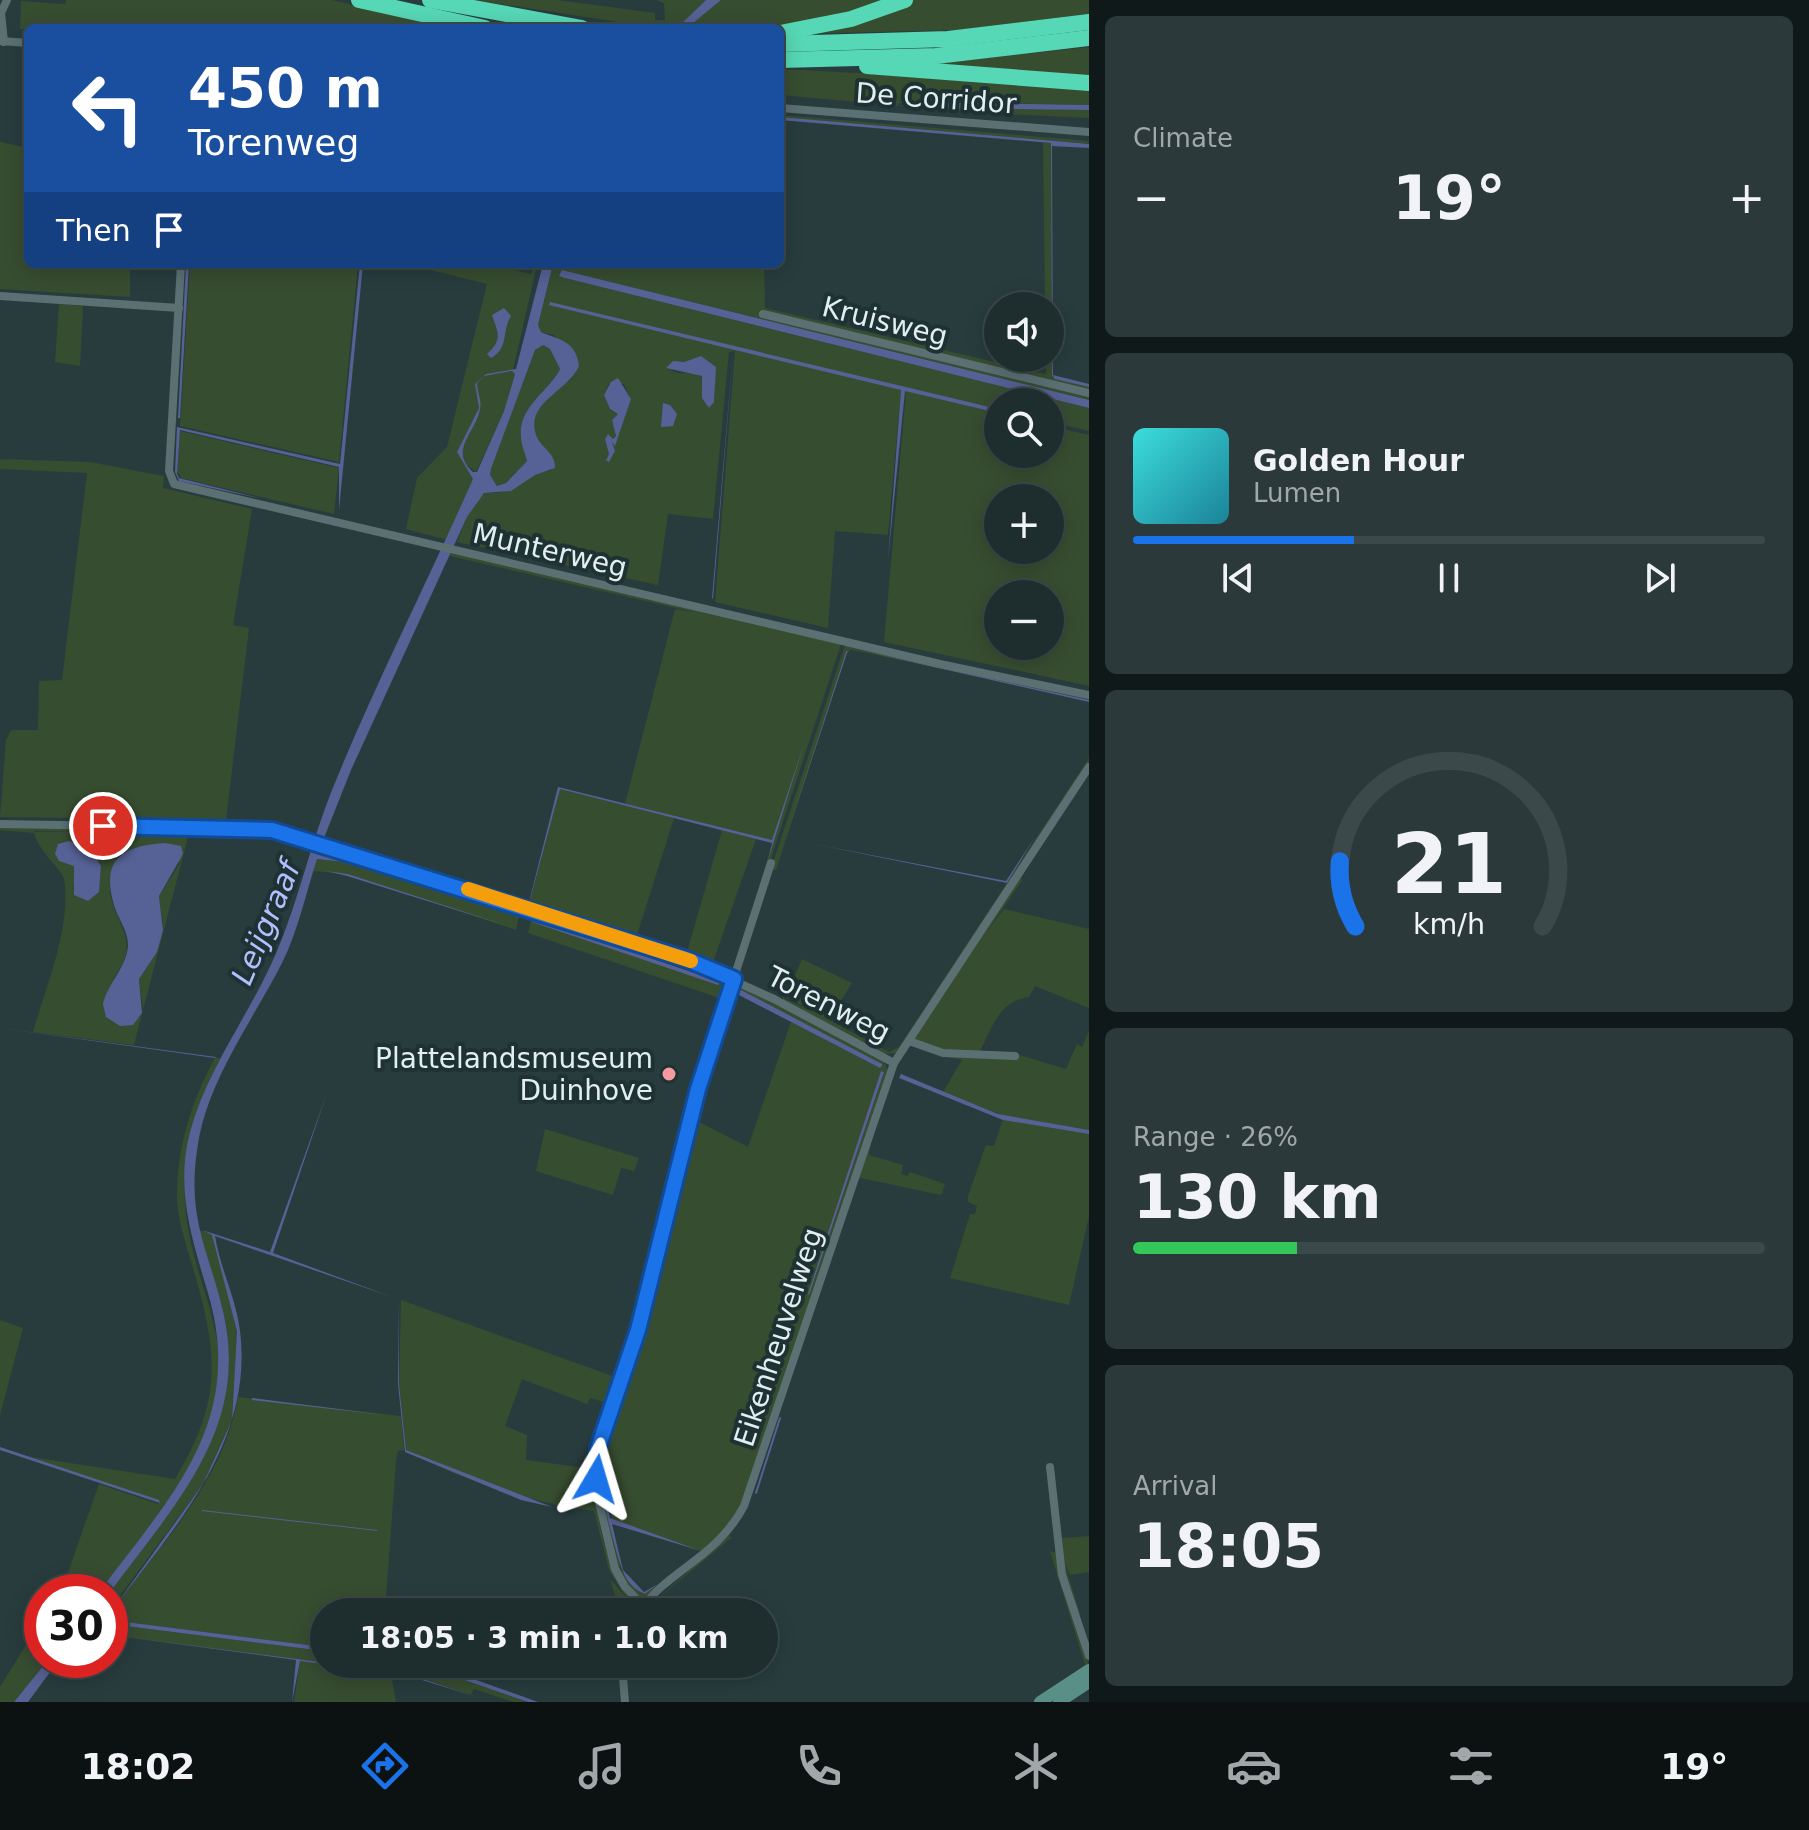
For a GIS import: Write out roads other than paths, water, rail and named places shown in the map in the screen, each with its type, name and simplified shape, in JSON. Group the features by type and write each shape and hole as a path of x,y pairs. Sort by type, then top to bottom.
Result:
{"highway":[{"path":"359,0 467,24"},
{"path":"430,0 560,24"},
{"path":"784,32 851,19 905,0"},
{"path":"784,44 948,39 1089,22"},
{"path":"784,60 967,54 1089,38"},
{"path":"839,60 883,69 1089,83"}],"street":[{"path":"7,0 1,14 2,42 24,43"},
{"name":"De Corridor","path":"784,108 1089,132"},
{"name":"Munterweg","path":"181,268 169,471 174,484 1089,695"},
{"path":"0,296 179,308"},
{"name":"Kruisweg","path":"763,314 1089,393"},
{"name":"Eikenheuvelweg","path":"654,1598 709,1553 734,1525 744,1506 877,1105 894,1063 1089,767"},
{"name":"Torenweg","path":"0,824 246,828 311,840 686,959 734,979 894,1063"},
{"path":"633,1598 615,1569 597,1494 598,1448 638,1330 698,1089 771,863"},
{"path":"909,1041 943,1053 1015,1056"},
{"path":"1050,1467 1062,1575 1089,1656"},
{"path":"1040,1702 1089,1670"},
{"path":"623,1678 625,1702"},
{"path":"1059,1702 1089,1682"}],"water":[{"path":"706,0 721,0 692,24 681,24"},
{"path":"898,102 1089,105 1089,110 927,108"},
{"path":"784,117 1089,144 1089,148 1052,146 1052,292 1051,143 784,120"},
{"path":"186,268 189,268 180,418"},
{"path":"360,268 363,268 339,510 339,467 180,430 179,478 263,499 179,481 175,472 177,427 340,464"},
{"path":"542,268 552,268 538,325 541,332 571,346 579,366 543,404 534,421 537,437 553,457 555,468 535,475 511,491 484,493 467,517 351,770 318,853 353,861 524,916 344,862 317,859 288,951 221,1074 203,1120 198,1144 196,1212 223,1311 229,1353 226,1392 216,1428 201,1463 159,1528 124,1574 113,1574 152,1523 195,1455 209,1419 217,1381 217,1339 187,1214 184,1174 190,1132 219,1062 277,951 332,790 473,479 457,452 479,408 475,384 486,374 516,369","holes":["543,345 550,349 560,369 524,416 521,439 527,461 506,483 497,486 490,475 491,469 535,350","512,371 515,374 504,411 477,472 473,472 466,464 463,449 480,409 477,383 484,376"]},
{"path":"562,270 1040,388 1008,388 559,276"},
{"path":"550,302 984,406 984,410 905,391 888,560 901,390 549,305"},
{"path":"504,308 511,316 501,349 491,358 487,354 498,336 492,315"},
{"path":"733,352 713,599 712,598"},
{"path":"701,356 716,367 714,402 709,408 702,398 702,376 666,368 673,361 684,362"},
{"path":"1053,372 1053,375 1089,384 1089,387 1055,379 1052,375"},
{"path":"618,378 631,399 615,446 612,442 615,451 609,462 606,460 609,454 605,439 608,434 613,439 616,436 612,420 618,414 610,409 604,395 611,382"},
{"path":"1064,394 1089,400 1089,408 1064,402"},
{"path":"663,403 670,405 677,414 673,426 661,427"},
{"path":"850,649 847,653 787,834 846,652"},
{"path":"859,650 1089,700 1089,702"},
{"path":"805,741 768,860 772,843 560,789 530,900 552,909 529,902 558,787 772,840"},
{"path":"34,832 196,833 196,834"},
{"path":"1035,837 1007,883 814,844 1006,881"},
{"path":"69,841 90,848 101,866 99,892 88,901 74,895 74,866 59,861 55,854 58,844"},
{"path":"165,843 181,846 183,854 159,896 163,930 157,952 139,979 142,1013 133,1025 120,1026 106,1017 103,1004 128,946 112,895 112,870 116,860 124,853 134,848"},
{"path":"326,871 348,874 511,927 347,876"},
{"path":"532,918 721,982 718,985 532,922"},
{"path":"739,989 882,1066 880,1068 737,994"},
{"path":"0,1028 216,1057 215,1058"},
{"path":"881,1071 884,1072 809,1295 808,1294"},
{"path":"901,1074 998,1114 1089,1130 1089,1134 1003,1120 899,1078"},
{"path":"327,1093 273,1253 392,1297 215,1236 240,1331 241,1372 232,1418 237,1331 212,1235 202,1230 270,1252"},
{"path":"399,1300 399,1384 406,1450 552,1507 521,1500 405,1452 398,1384"},
{"path":"641,1342 604,1457 604,1489 610,1518 701,1551 612,1524 623,1570 644,1592 658,1584 645,1594 633,1587 622,1570 603,1496 602,1478 603,1461 610,1426"},
{"path":"252,1398 385,1415 252,1400"},
{"path":"229,1427 222,1448 204,1483 183,1517 128,1589 128,1588 203,1484"},
{"path":"0,1447 159,1500 160,1503 0,1450"},
{"path":"202,1511 377,1530 378,1531"},
{"path":"128,1622 310,1645 310,1649 128,1626"},
{"path":"128,1637 310,1661 300,1661 292,1702 296,1660"},
{"path":"33,1678 46,1678 28,1702 14,1702"},
{"path":"415,1678 420,1678 477,1697"},
{"path":"459,1678 470,1678 538,1702 528,1702"}],"waterway":[{"path":"756,1493 780,1418"}],"place":[{"name":"Plattelandsmuseum Duinhove","path":"669,1074"}],"water label":[{"name":"Leijgraaf","path":"266,923"}]}
